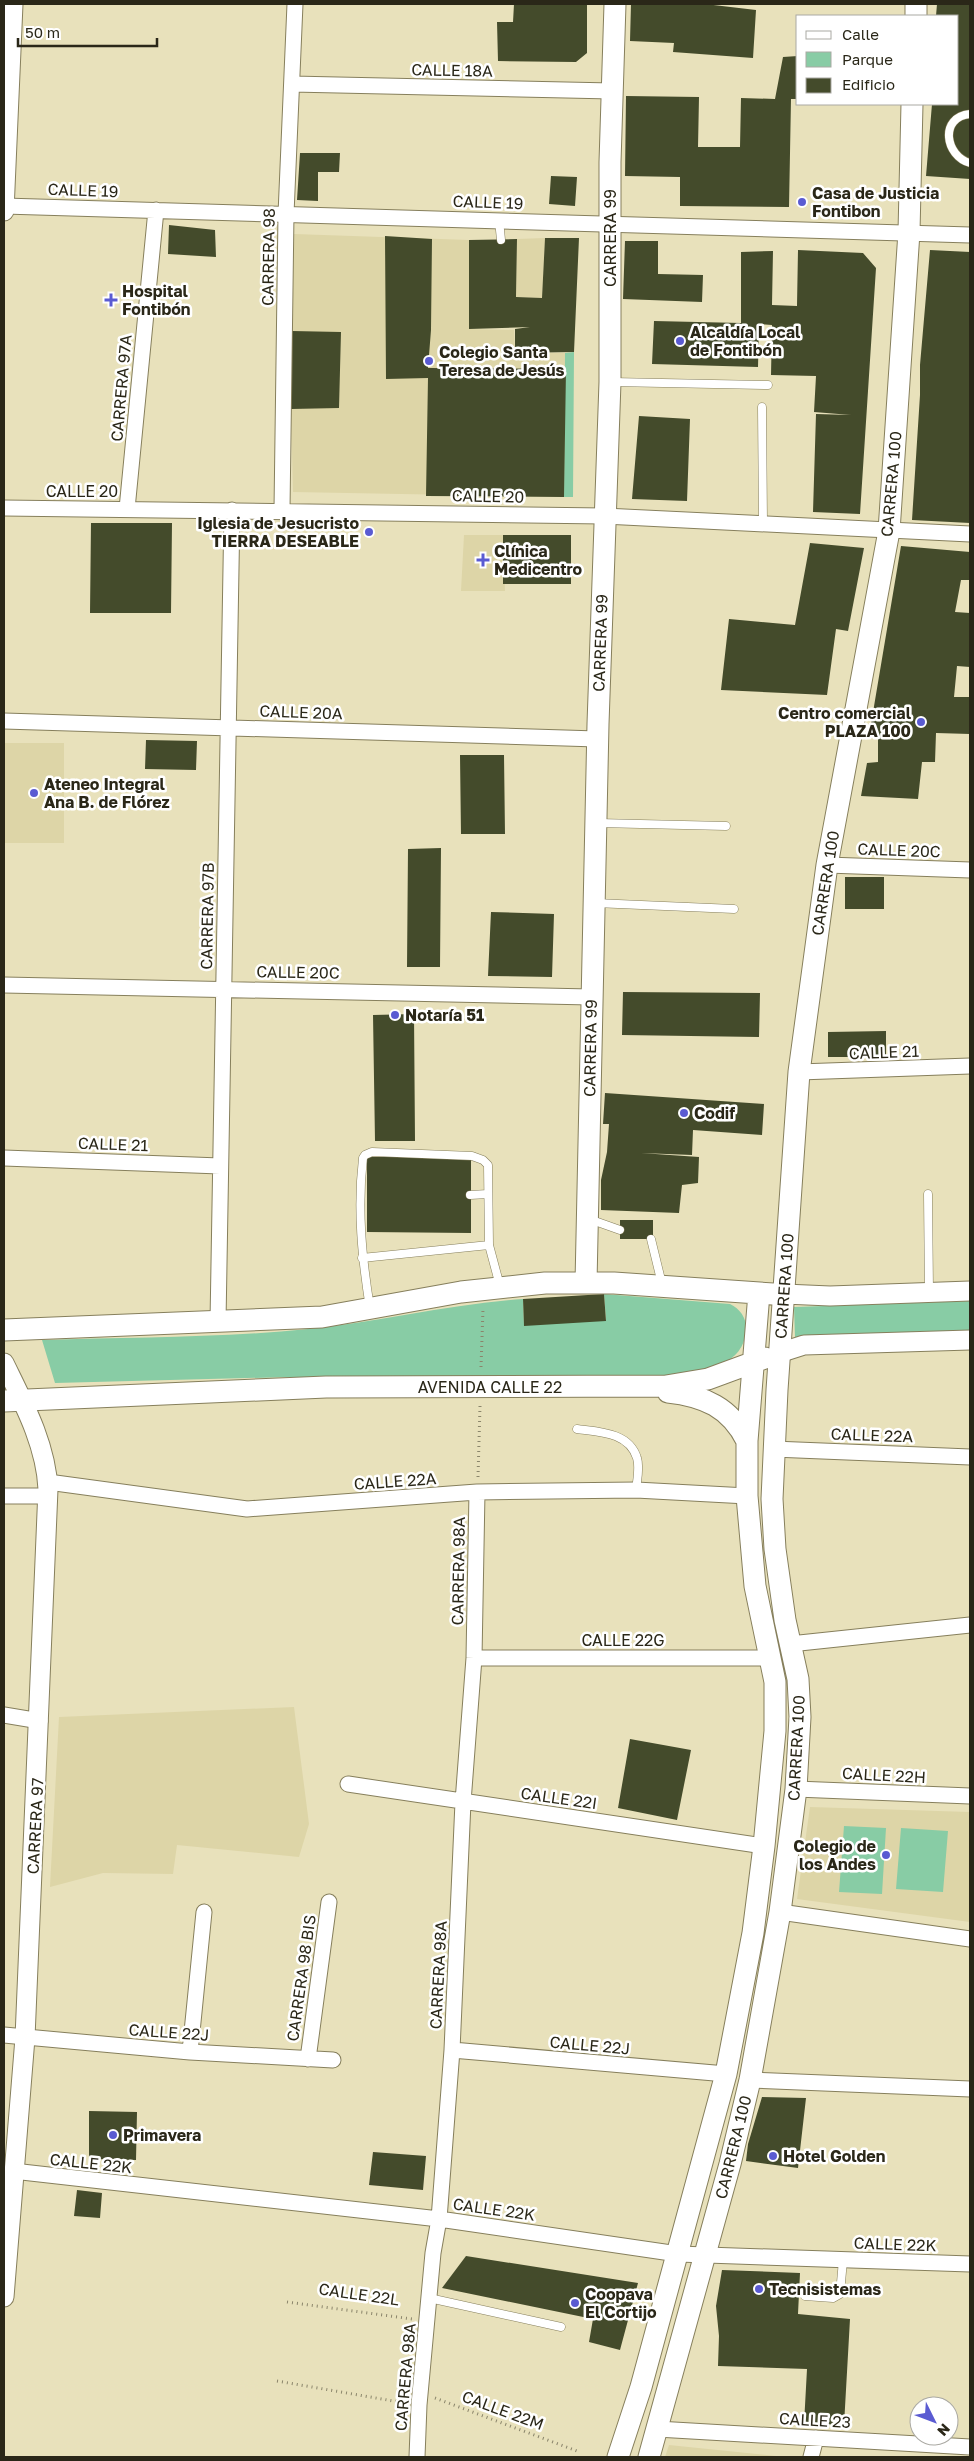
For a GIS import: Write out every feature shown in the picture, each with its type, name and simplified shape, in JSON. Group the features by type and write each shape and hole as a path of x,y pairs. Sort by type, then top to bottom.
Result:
{"main road":[{"name":"CARRERA 99","path":"586,1283 597,739 610,382 610,224 615,4"},
{"name":"CARRERA 100","path":"649,2457 750,2080 780,1912 796,1788 800,1717 798,1678 790,1644 775,1549 772,1499 779,1352 799,1072 827,865 889,531 909,232 912,105"},
{"path":"4,1330 322,1317 500,1286 586,1283 784,1294"},
{"name":"CARRERA 100","path":"618,2457 641,2387 726,2074 753,1933 764,1846 775,1731 775,1682 755,1586 747,1496 747,1441 759,1293"},
{"name":"AVENIDA CALLE 22","path":"13,1401 326,1387 636,1388 697,1382 779,1352"},
{"path":"636,1388 704,1398 729,1415 747,1441"}],"street":[{"path":"4,211 13,4"},
{"name":"CARRERA 98","path":"282,510 286,214 295,4"},
{"name":"CALLE 18A","path":"292,84 612,90"},
{"name":"CALLE 19","path":"4,206 970,235"},
{"name":"CARRERA 97A","path":"127,509 156,210"},
{"name":"CALLE 20","path":"4,508 282,510 604,516 970,534"},
{"name":"CARRERA 97B","path":"218,1322 232,510"},
{"name":"CALLE 20A","path":"4,722 597,739"},
{"name":"CALLE 20C","path":"827,865 970,870"},
{"name":"CALLE 20C","path":"4,985 591,997"},
{"name":"CALLE 21","path":"799,1072 970,1066"},
{"name":"CALLE 21","path":"4,1158 220,1166"},
{"path":"784,1294 830,1296 970,1290"},
{"name":"AVENIDA CALLE 22","path":"779,1352 804,1345 970,1340"},
{"name":"CARRERA 97","path":"4,1363 13,1401 43,1455 48,1489 40,1721 10,2037 13,2172 4,2297"},
{"name":"CALLE 22A","path":"773,1449 970,1457"},
{"name":"CALLE 22A","path":"4,1496 48,1489 248,1509 477,1492 636,1490 747,1496"},
{"name":"CARRERA 98A","path":"417,2457 420,2399 433,2253 439,2219 452,2050 463,1802 474,1658 477,1492"},
{"path":"790,1644 970,1625"},
{"name":"CALLE 22G","path":"474,1658 771,1658"},
{"path":"4,1715 40,1721"},
{"name":"CALLE 22I","path":"348,1784 764,1846"},
{"name":"CALLE 22H","path":"796,1788 970,1796"},
{"name":"CARRERA 98 BIS","path":"308,2059 329,1902"},
{"path":"190,2052 204,1912"},
{"path":"780,1912 970,1939"},
{"name":"CALLE 22J","path":"10,2037 190,2052 333,2060"},
{"name":"CALLE 22J","path":"452,2050 726,2074"},
{"path":"750,2080 970,2089"},
{"name":"CALLE 22K","path":"13,2172 439,2219 678,2254 970,2264"},
{"name":"CALLE 23","path":"657,2429 970,2447"},
{"path":"811,2457 816,2438"}],"lane":[{"path":"970,114 955,120 949,129 948,137 949,144 956,156 970,163"},
{"path":"499,220 501,240"},
{"path":"610,382 768,385"},
{"path":"762,407 763,524"},
{"path":"595,822 726,826"},
{"path":"593,903 734,909"},
{"path":"370,1310 362,1258 363,1158 364,1155 372,1152 472,1156 488,1165 489,1245 500,1286"},
{"path":"470,1195 488,1194"},
{"path":"928,1194 929,1292"},
{"path":"587,1218 620,1230"},
{"path":"652,1239 663,1286"},
{"path":"362,1258 489,1245"},
{"path":"577,1429 612,1433 629,1446 638,1458 636,1490"},
{"path":"805,2296 833,2298 837,2296 842,2289 843,2260"},
{"path":"429,2298 561,2327"}],"path":[{"name":"CALLE 22L","path":"287,2302 427,2321"},
{"name":"CALLE 22M","path":"277,2381 420,2399 577,2451"}],"shaded area":[{"name":"Colegio Santa Teresa de Jesús","path":"294,234 469,240 469,329 514,330 515,353 565,353 564,497 293,492 291,409"},
{"path":"545,238 542,298 516,297 517,239"},
{"name":"Clínica Medicentro","path":"464,535 503,535 505,591 461,591"},
{"name":"Ateneo Integral Ana B. de Flórez","path":"4,743 64,743 64,843 4,843"},
{"path":"294,1707 309,1824 299,1857 177,1845 173,1874 103,1873 50,1887 59,1717"},
{"name":"Colegio de los Andes","path":"810,1807 970,1812 970,1922 797,1899"},
{"path":"669,2445 785,2457 665,2457"}],"green space":[{"path":"574,352 573,497 564,497 565,353"},
{"path":"604,1294 730,1304 737,1308 744,1317 746,1328 744,1341 730,1359 720,1364 673,1376 290,1377 55,1383 42,1340 209,1336 275,1332 335,1326 496,1301 523,1299 524,1325 606,1320"},
{"path":"970,1301 970,1333 795,1338 794,1307"},
{"path":"844,1826 886,1828 882,1894 839,1892"},
{"path":"901,1828 948,1831 943,1892 896,1889"}],"building":[{"path":"514,4 587,4 587,53 576,62 498,61 497,22 513,22"},
{"path":"631,4 705,4 756,10 753,58 673,52 674,43 630,41"},
{"path":"937,4 970,4 970,179 926,176 932,105 959,105 959,15 936,15"},
{"path":"796,56 796,99 791,99 789,207 680,206 680,177 625,176 626,96 699,97 698,147 740,147 741,98 775,99 783,57"},
{"path":"300,153 340,153 339,172 318,172 318,201 297,200"},
{"path":"551,176 577,177 575,206 549,204"},
{"path":"169,225 215,230 216,257 168,254"},
{"path":"385,236 432,239 431,330 428,368 566,369 564,497 426,496 428,378 386,379"},
{"path":"545,238 579,238 574,352 515,353 515,329 530,327 469,329 469,240 517,239 516,297 542,298"},
{"path":"625,241 658,241 658,274 703,275 702,302 623,299"},
{"path":"798,250 863,253 876,268 860,514 813,512 816,414 851,415 814,412 816,376 771,375 772,325 759,324 758,367 652,364 654,321 741,323 741,252 773,251 772,305 797,306"},
{"path":"930,250 970,252 970,523 912,520 920,395 920,365"},
{"path":"292,331 341,332 339,408 291,409"},
{"path":"639,416 690,419 687,501 632,499"},
{"path":"91,523 172,523 171,613 90,613"},
{"path":"503,535 571,535 571,584 503,584"},
{"path":"810,543 864,548 848,631 836,629 827,695 721,690 729,619 795,625"},
{"path":"901,546 970,552 970,580 961,580 955,612 970,613 970,667 957,666 954,697 970,697 970,734 936,733 935,762 922,762 918,799 861,796 867,763 878,762 878,732 870,730"},
{"path":"146,740 197,741 196,770 145,769"},
{"path":"460,755 504,755 505,834 461,834"},
{"path":"441,848 440,967 407,967 408,849"},
{"path":"845,877 884,877 884,909 845,909"},
{"path":"491,912 554,914 552,977 488,976"},
{"path":"623,992 760,993 759,1037 622,1035"},
{"path":"414,1014 415,1141 375,1141 373,1015"},
{"path":"886,1031 886,1057 828,1057 828,1032"},
{"path":"605,1093 764,1104 762,1135 693,1130 692,1155 641,1153 699,1157 698,1183 682,1185 679,1213 601,1210 601,1180 607,1152 609,1124 603,1124"},
{"path":"367,1157 471,1157 471,1233 367,1232"},
{"path":"620,1220 653,1220 653,1239 620,1239"},
{"path":"604,1294 606,1321 524,1326 523,1299"},
{"path":"630,1739 691,1750 677,1820 618,1808"},
{"path":"762,2097 806,2098 798,2168 746,2161 748,2144"},
{"name":"Primavera","path":"89,2111 137,2112 136,2160 89,2159"},
{"path":"373,2152 426,2156 423,2190 369,2185"},
{"path":"77,2190 102,2193 100,2218 74,2216"},
{"name":"Coopava El Cortijo","path":"466,2256 638,2283 620,2350 589,2342 593,2319 442,2288"},
{"path":"722,2270 800,2273 798,2314 850,2319 844,2425 804,2424 807,2369 718,2366 719,2336 716,2306"}],"place":[{"name":"Casa de Justicia Fontibon","path":"802,202"},
{"name":"Hospital Fontibón","path":"111,300"},
{"name":"Alcaldía Local de Fontibón","path":"680,341"},
{"name":"Colegio Santa Teresa de Jesús","path":"429,361"},
{"name":"Iglesia de Jesucristo TIERRA DESEABLE","path":"369,532"},
{"name":"Clínica Medicentro","path":"483,560"},
{"name":"Centro comercial PLAZA 100","path":"921,722"},
{"name":"Ateneo Integral Ana B. de Flórez","path":"34,793"},
{"name":"Notaría 51","path":"395,1015"},
{"name":"Codif","path":"684,1113"},
{"name":"Colegio de los Andes","path":"886,1855"},
{"name":"Primavera","path":"113,2135"},
{"name":"Hotel Golden","path":"773,2156"},
{"name":"Tecnisistemas","path":"759,2289"},
{"name":"Coopava El Cortijo","path":"575,2303"}]}
